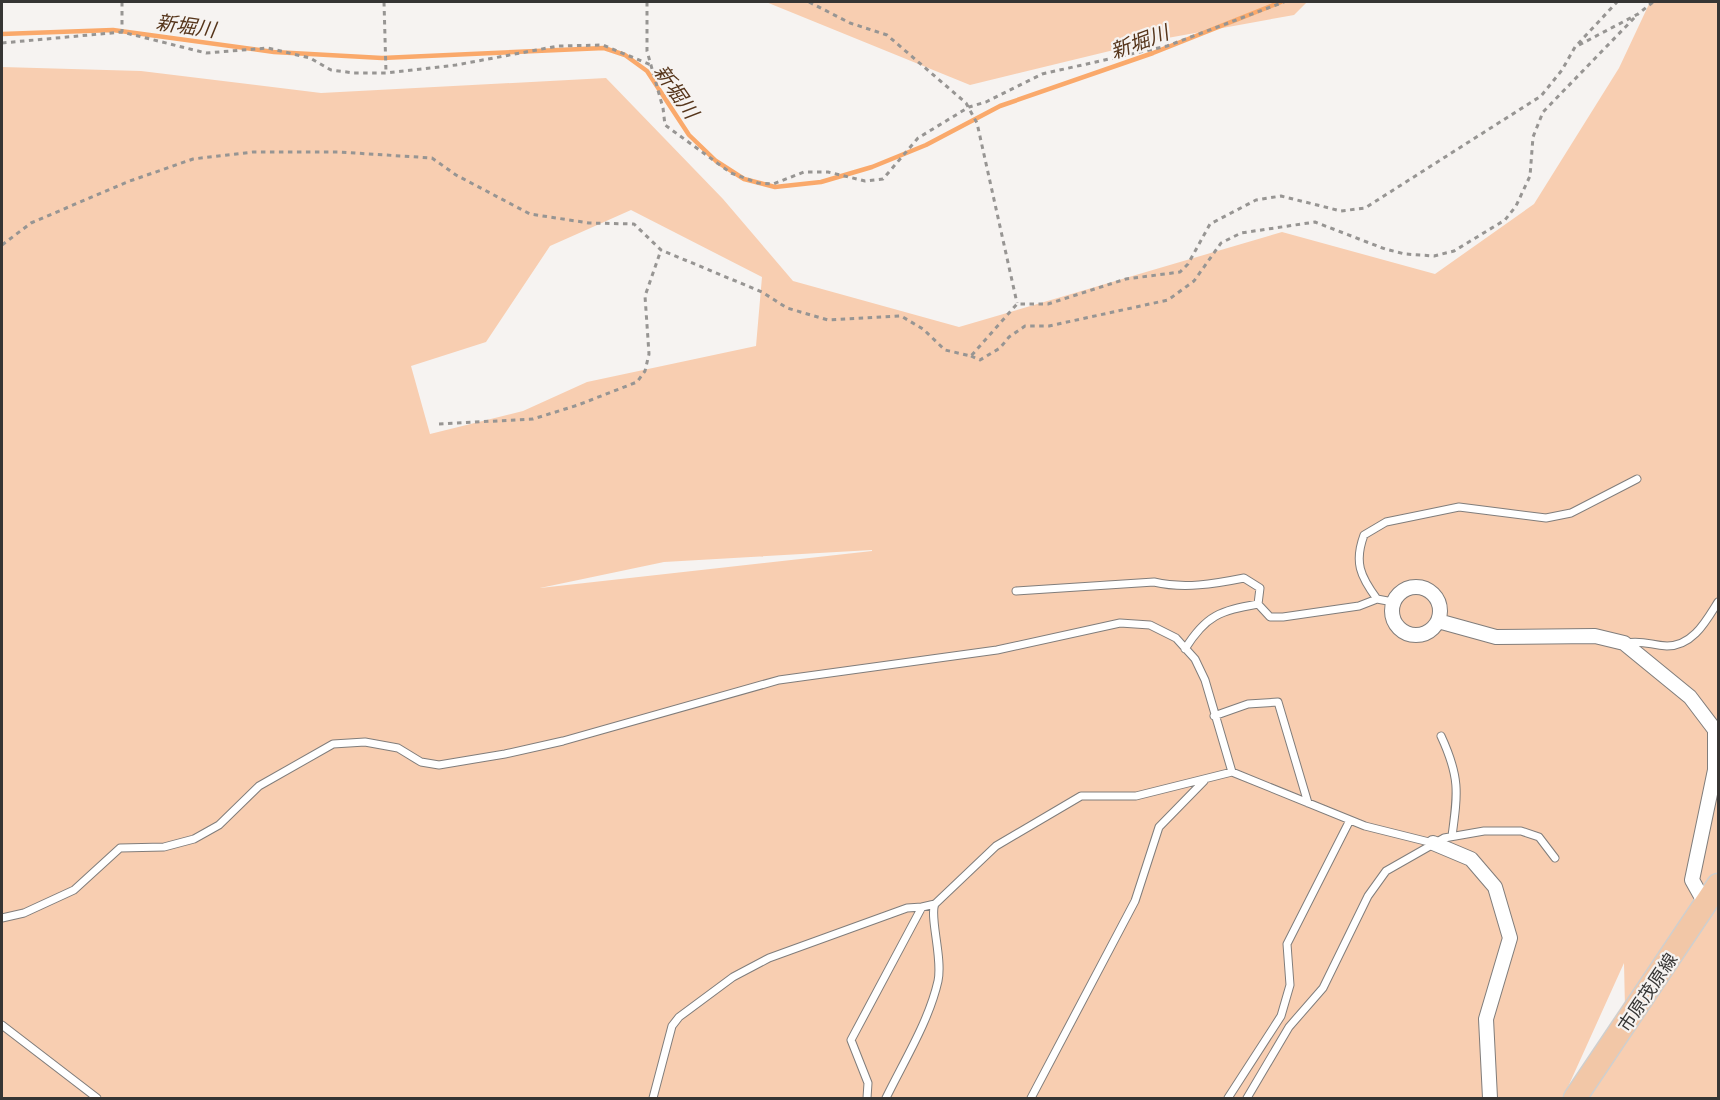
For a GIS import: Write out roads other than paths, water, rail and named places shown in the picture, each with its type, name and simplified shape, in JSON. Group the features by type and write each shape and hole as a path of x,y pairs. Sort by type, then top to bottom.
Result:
{"main road":[{"name":"市原茂原線","path":"1575,1098 1719,885"}],"street":[{"path":"1406,589 1425,589 1438,602 1438,621 1425,634 1407,634 1394,621 1393,602 1406,589"},
{"path":"1438,621 1496,637 1595,636 1624,643 1690,697 1714,730 1715,770 1692,880 1706,905"},
{"path":"1433,843 1471,859 1495,887 1510,938 1486,1019 1490,1098"}],"lane":[{"path":"1377,599 1365,583 1357,553 1364,535 1386,522 1459,507 1546,518 1571,513 1637,479"},
{"path":"1016,591 1154,582 1167,585 1211,585 1244,578 1260,588 1258,604 1270,617 1359,606 1377,599 1393,602"},
{"path":"1624,643 1642,640 1668,646 1691,640 1719,602"},
{"path":"1185,649 1199,627 1212,618 1258,604"},
{"path":"2,918 24,914 74,890 120,849 164,847 194,839 219,825 259,786 333,744 365,742 398,748 421,762 439,765 563,741 779,680 997,650 1120,623 1150,626 1176,638 1195,659 1205,680 1232,772"},
{"path":"1214,716 1248,704 1278,702 1308,802"},
{"path":"1441,736 1450,755 1459,791 1452,836"},
{"path":"652,1098 672,1026 679,1017 733,977 793,948 907,908 935,904 996,846 1081,796 1137,796 1232,772 1350,820 1433,843"},
{"path":"1031,1098 1135,901 1159,827 1206,779"},
{"path":"1228,1098 1281,1016 1290,985 1287,944 1350,820"},
{"path":"1247,1098 1288,1027 1323,988 1368,896 1386,871 1433,843 1452,836 1484,831 1521,831 1539,837 1555,858"},
{"path":"886,1098 924,1018 938,982 941,963 934,924 935,904"},
{"path":"867,1098 868,1083 851,1041 922,907"},
{"path":"2,1025 97,1098"}],"waterway":[{"name":"新堀川","path":"2,34 113,30 274,52 382,58 604,48 625,55 647,71 689,135 716,161 744,179 775,187 821,182 872,167 926,145 1000,106 1153,53 1281,2"}]}
